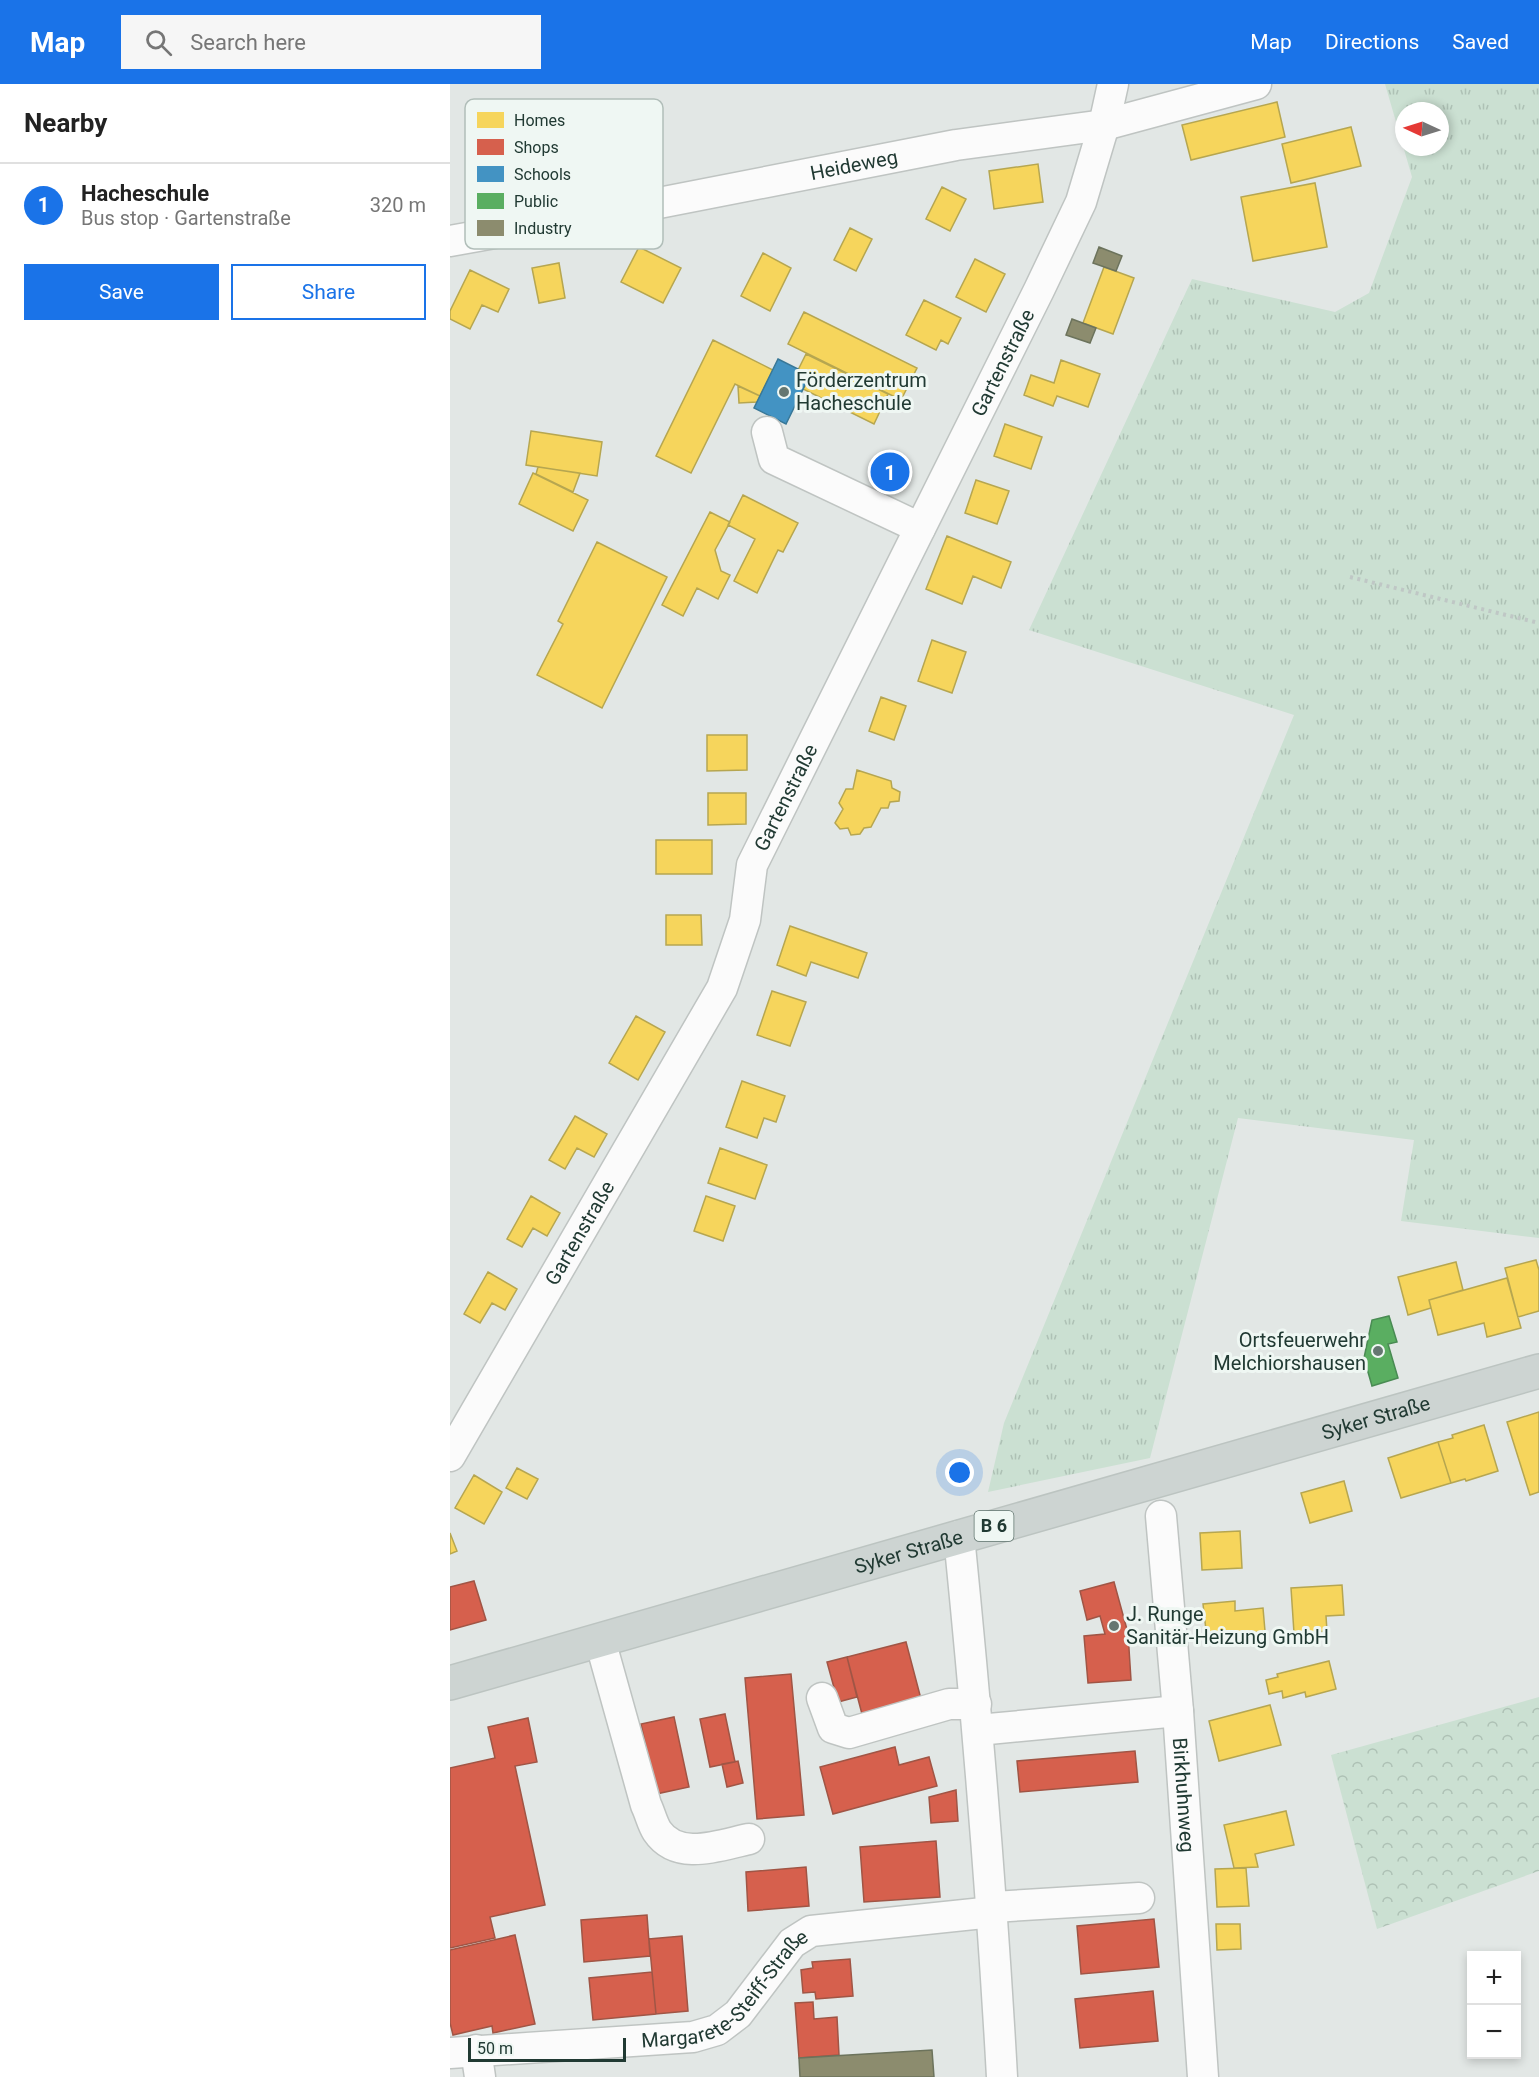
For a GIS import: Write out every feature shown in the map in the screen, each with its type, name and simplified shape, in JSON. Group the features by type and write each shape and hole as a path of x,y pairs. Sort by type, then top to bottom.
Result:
{"main road":[{"name":"Syker Straße","path":"450,1683 1539,1371"}],"street":[{"name":"Gartenstraße","path":"450,1456 722,988 745,920 752,865 1081,202 1104,125 1113,84"},
{"name":"Heideweg","path":"663,202 956,146 1104,125 1256,84"},
{"name":"Heideweg","path":"450,240 465,237"},
{"path":"767,432 774,459 920,528"},
{"name":"Birkhuhnweg","path":"1161,1516 1178,1711 1203,2077"},
{"path":"959,1536 993,1910 1002,2077"},
{"path":"600,1640 646,1805 656,1829 663,1838 695,1851 749,1839"},
{"path":"822,1698 833,1728 849,1733 949,1704 977,1717 1178,1711"},
{"name":"Margarete-Steiff-Straße","path":"469,2060 693,2037 717,2030 738,2014 792,1943 811,1930 993,1910 1139,1898"}],"path":[{"path":"1350,577 1539,623"}],"green space":[{"path":"1385,84 1539,84 1539,1238 1401,1221 1414,1140 1238,1118 1150,1458 988,1492 1004,1423 1294,715 1029,630 1192,279 1335,312 1369,293 1412,177 1406,156 1449,156 1449,102 1395,102 1395,118"},
{"path":"1539,1697 1539,1871 1377,1929 1331,1755"}],"building: Homes":[{"path":"1277,102 1285,137 1191,160 1182,125"},
{"path":"1351,127 1361,166 1291,183 1282,144"},
{"path":"1038,164 1043,202 994,209 989,171"},
{"path":"1315,183 1327,247 1253,261 1241,197"},
{"path":"942,187 966,199 950,231 926,219"},
{"path":"850,228 872,239 856,271 834,260"},
{"path":"638,249 643,249 681,268 663,303 621,282"},
{"path":"763,253 791,268 770,311 741,296"},
{"path":"975,259 1005,274 986,312 956,297"},
{"path":"559,263 565,298 539,303 532,268"},
{"path":"1104,267 1134,278 1113,334 1083,323"},
{"path":"470,270 509,289 498,312 482,305 470,329 450,319 450,311"},
{"path":"924,300 961,318 948,344 941,340 936,350 906,335"},
{"path":"804,312 917,368 901,400 788,344"},
{"path":"713,340 773,370 760,396 735,384 691,473 656,456"},
{"path":"806,354 888,394 874,424 803,389 810,375 798,370"},
{"path":"1061,360 1100,374 1088,407 1057,396 1053,406 1024,395 1031,375 1054,383"},
{"path":"738,386 760,396 757,402 739,403"},
{"path":"1005,424 1042,437 1031,469 994,456"},
{"path":"531,431 602,442 597,476 526,465"},
{"path":"538,467 580,473 573,492 536,474"},
{"path":"533,473 588,500 573,531 519,504"},
{"path":"976,480 1009,491 997,524 965,513"},
{"path":"743,495 798,523 783,552 778,550 757,593 734,581 755,539 728,525"},
{"path":"710,512 730,522 715,550 721,571 730,575 718,599 697,588 683,616 662,605"},
{"path":"947,536 1011,562 1001,588 973,576 962,604 926,589"},
{"path":"597,542 667,577 602,708 537,675 563,624 558,621"},
{"path":"932,640 966,652 952,693 918,681"},
{"path":"881,697 906,706 894,740 869,731"},
{"path":"707,735 747,735 747,770 707,771"},
{"path":"857,770 891,781 892,788 900,792 899,801 890,802 888,808 881,808 871,827 864,828 860,834 851,835 848,828 840,829 835,823 843,809 839,803 846,789 853,789"},
{"path":"708,793 746,793 746,824 708,825"},
{"path":"656,840 712,840 712,874 656,874"},
{"path":"666,915 701,915 702,945 666,945"},
{"path":"790,926 867,953 858,978 811,962 806,976 777,965"},
{"path":"772,991 806,1002 790,1046 757,1035"},
{"path":"636,1016 665,1032 638,1080 609,1063"},
{"path":"742,1081 785,1096 776,1122 764,1118 757,1138 726,1127"},
{"path":"575,1116 607,1134 594,1157 577,1148 565,1169 549,1160"},
{"path":"720,1148 767,1165 755,1199 708,1183"},
{"path":"531,1196 560,1213 547,1236 533,1228 522,1247 507,1239"},
{"path":"706,1196 735,1206 723,1241 694,1231"},
{"path":"1536,1260 1539,1270 1539,1311 1518,1317 1505,1268"},
{"path":"1456,1262 1463,1290 1429,1300 1431,1308 1408,1315 1398,1277"},
{"path":"488,1272 517,1289 505,1310 492,1303 480,1323 464,1314"},
{"path":"1507,1278 1521,1328 1487,1337 1484,1323 1438,1335 1429,1300"},
{"path":"1539,1412 1539,1492 1530,1495 1507,1422"},
{"path":"1484,1425 1498,1471 1451,1483 1438,1442"},
{"path":"1438,1442 1451,1483 1401,1498 1388,1458"},
{"path":"517,1468 538,1479 527,1499 506,1488"},
{"path":"474,1475 502,1492 484,1524 455,1508"},
{"path":"1344,1481 1352,1511 1310,1523 1301,1493"},
{"path":"1240,1531 1242,1568 1202,1570 1200,1533"},
{"path":"450,1533 457,1551 450,1554"},
{"path":"1342,1585 1344,1615 1326,1616 1327,1631 1294,1633 1291,1588"},
{"path":"1235,1601 1235,1611 1263,1608 1265,1631 1207,1639 1203,1604"},
{"path":"1329,1661 1336,1689 1306,1697 1305,1692 1283,1698 1282,1691 1269,1694 1266,1680 1278,1677 1277,1674"},
{"path":"1270,1705 1281,1745 1219,1761 1209,1721"},
{"path":"1286,1811 1294,1845 1255,1854 1258,1867 1234,1868 1224,1825"},
{"path":"1246,1868 1249,1906 1217,1907 1215,1869"},
{"path":"1216,1924 1240,1924 1241,1949 1217,1950"}],"building: Shops":[{"path":"474,1581 486,1620 450,1630 450,1587"},
{"name":"J. Runge Sanitär-Heizung GmbH","path":"1114,1582 1128,1633 1131,1680 1088,1683 1084,1636 1105,1634 1100,1616 1087,1620 1080,1591"},
{"path":"906,1642 921,1699 862,1714 847,1657"},
{"path":"847,1657 857,1697 838,1702 827,1662"},
{"path":"791,1674 804,1815 757,1819 745,1678"},
{"path":"725,1714 735,1762 710,1767 700,1719"},
{"path":"674,1717 689,1787 656,1794 641,1724"},
{"path":"528,1718 537,1762 515,1766 545,1905 490,1917 495,1938 450,1948 450,1768 495,1758 488,1727"},
{"path":"895,1747 899,1765 929,1757 937,1786 833,1814 820,1767"},
{"path":"1135,1751 1138,1782 1020,1792 1017,1761"},
{"path":"738,1761 743,1783 727,1787 722,1764"},
{"path":"956,1790 958,1821 931,1823 929,1797"},
{"path":"936,1841 940,1897 864,1902 860,1847"},
{"path":"806,1867 809,1906 748,1911 746,1872"},
{"path":"647,1915 650,1956 584,1962 581,1920"},
{"path":"1154,1919 1159,1967 1081,1974 1077,1926"},
{"path":"515,1935 535,2024 493,2033 492,2026 453,2035 450,2023 450,1950"},
{"path":"682,1936 688,2011 656,2014 649,1939"},
{"path":"850,1959 853,1996 816,1999 815,1992 803,1993 801,1970 813,1968 812,1962"},
{"path":"652,1972 656,2014 593,2020 589,1978"},
{"path":"1153,1991 1158,2041 1080,2048 1075,1999"},
{"path":"813,2002 814,2019 837,2017 839,2055 799,2058 795,2003"}],"building: Schools":[{"path":"778,359 810,375 786,424 754,408"}],"building: Public":[{"name":"Ortsfeuerwehr Melchiorshausen","path":"1389,1316 1397,1342 1388,1344 1398,1378 1372,1386 1364,1358 1372,1320"}],"building: Industry":[{"path":"1099,247 1122,256 1116,271 1093,263"},
{"path":"1072,319 1096,328 1090,343 1066,335"},
{"path":"932,2050 934,2077 800,2077 799,2058"}],"place":[{"name":"Förderzentrum Hacheschule","path":"784,392"},
{"name":"Hacheschule","path":"890,472"},
{"name":"Ortsfeuerwehr Melchiorshausen","path":"1378,1351"},
{"name":"J. Runge Sanitär-Heizung GmbH","path":"1114,1626"}]}
